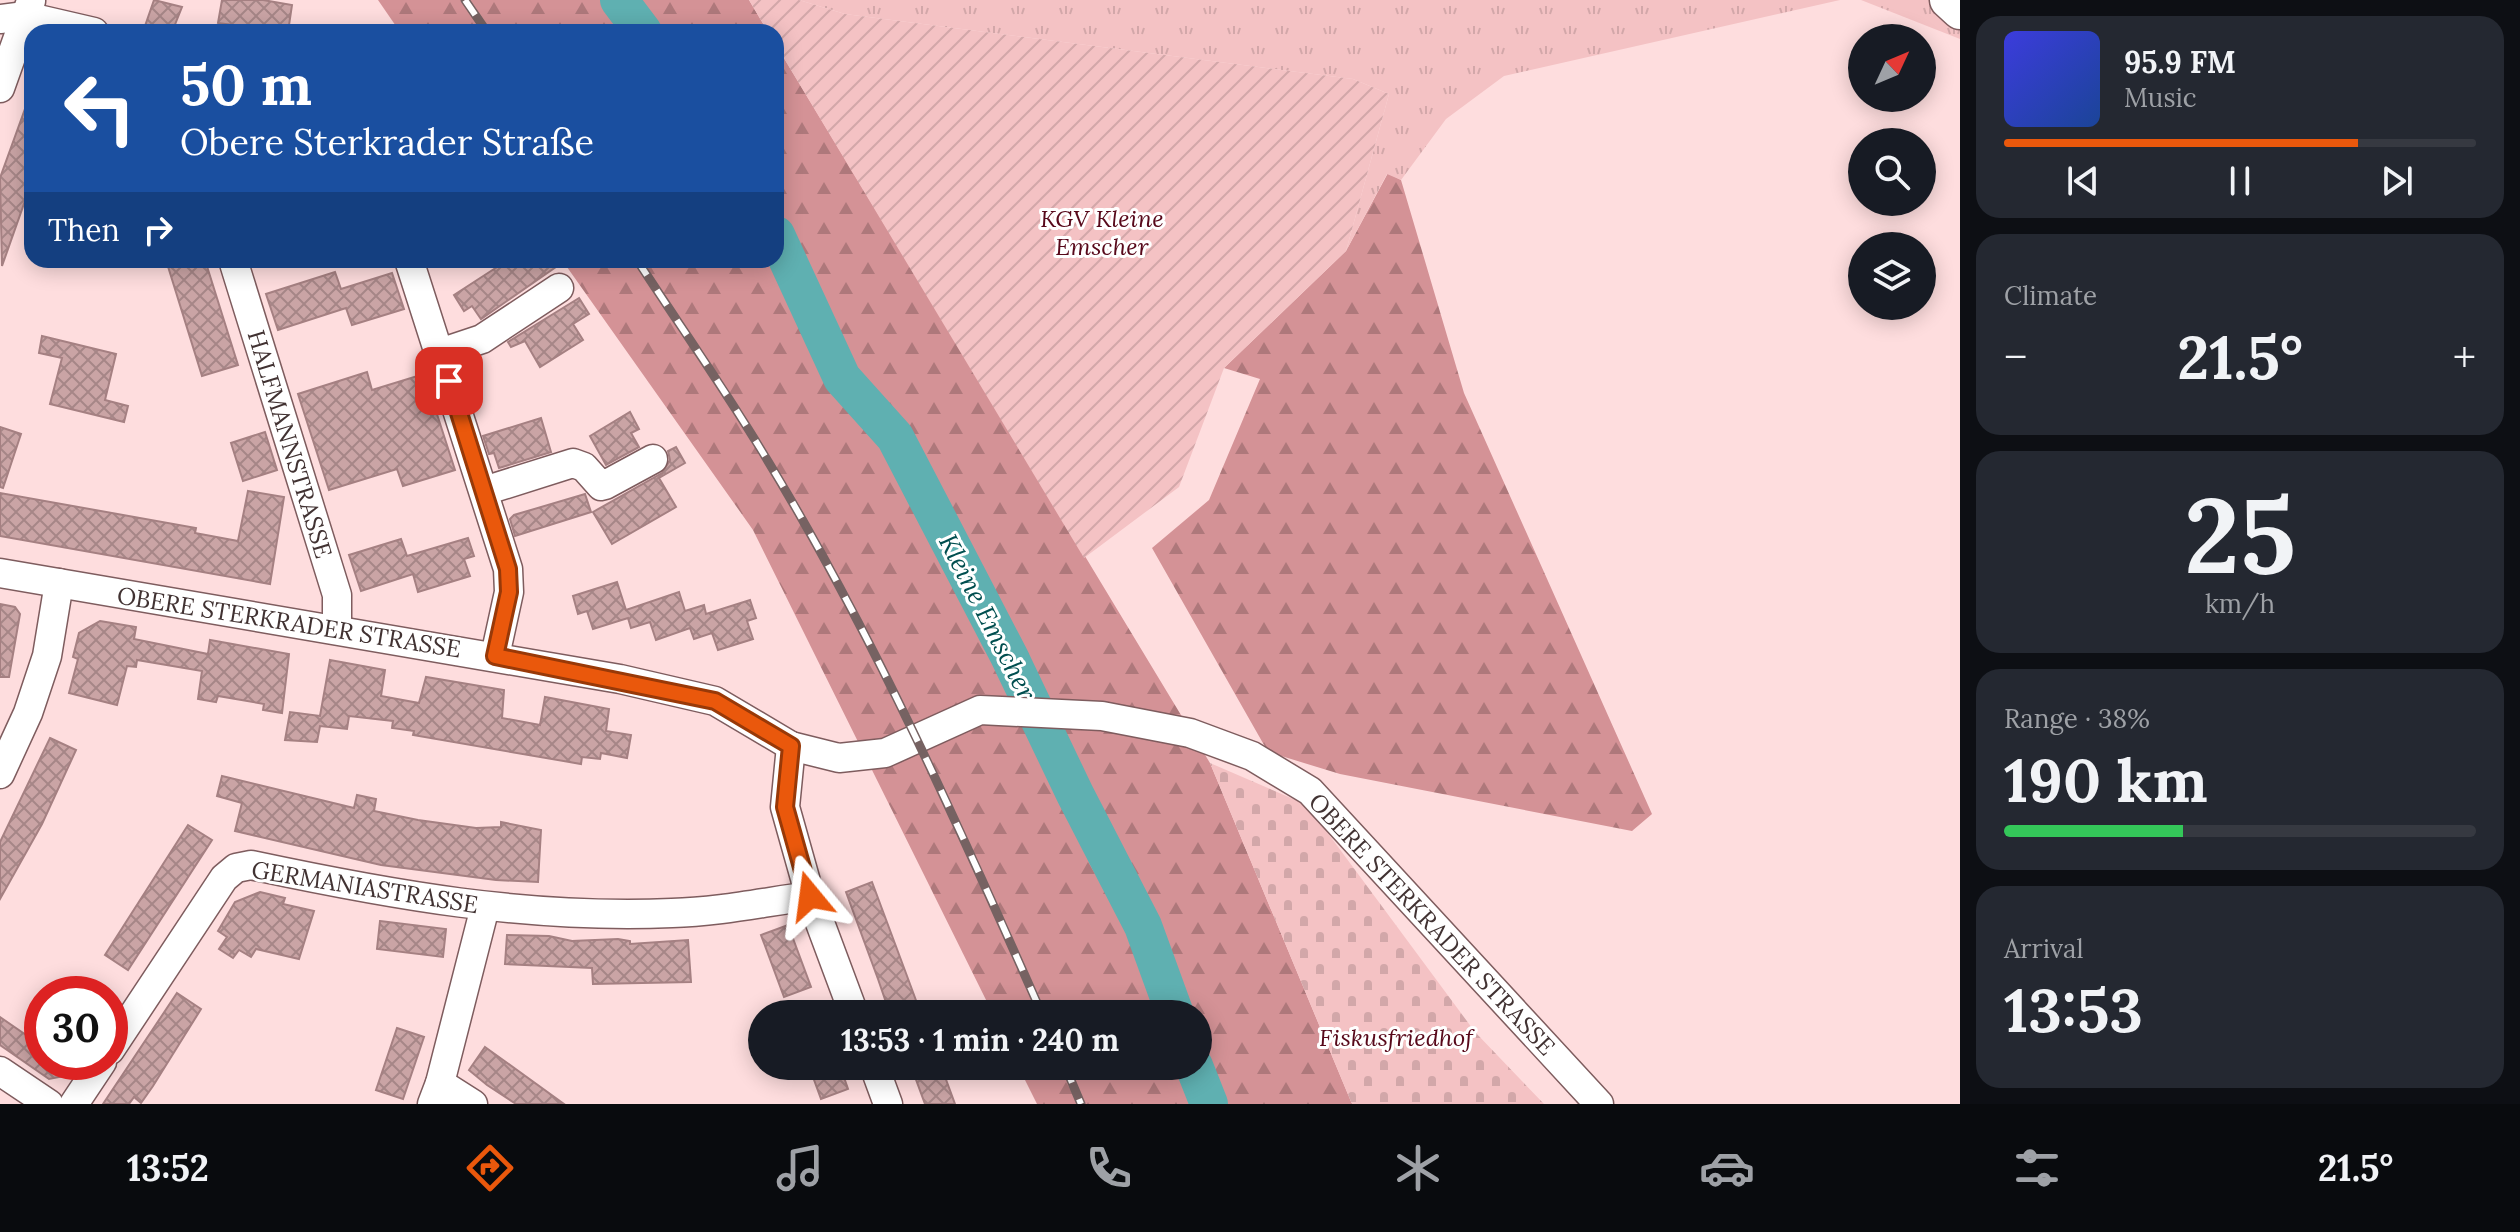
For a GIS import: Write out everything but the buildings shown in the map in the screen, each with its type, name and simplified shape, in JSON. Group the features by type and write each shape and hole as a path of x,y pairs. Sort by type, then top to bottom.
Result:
{"main road":[{"path":"1948,0 1960,11"}],"street":[{"path":"0,88 19,12 64,24"},
{"name":"HALFMANNSTRASSE","path":"235,268 337,595 337,630"},
{"path":"412,268 508,569 509,592 495,656"},
{"path":"440,353 482,339 559,288"},
{"path":"484,491 573,463 584,467 601,486 653,459"},
{"name":"OBERE STERKRADER STRASSE","path":"0,573 495,656 715,701 791,746 839,758 885,753 980,710 1102,716 1190,733 1252,756 1310,791 1599,1104"},
{"path":"0,774 28,713 47,656 59,583"},
{"path":"791,746 785,807 810,896 849,1000"},
{"name":"GERMANIASTRASSE","path":"128,1023 224,878 236,868 251,865 402,897 485,907 674,913 810,896"},
{"path":"473,1104 436,1094 485,907"},
{"path":"0,1071 49,1104"},
{"path":"74,1104 90,1080"},
{"path":"879,1080 888,1104"}],"green space":[{"path":"378,0 749,0 763,24 394,24"},
{"name":"KGV Kleine Emscher","path":"749,0 799,0 845,14 1353,79 1389,94 1346,251 1224,368 1179,487 1084,558 784,58 784,24 763,24"},
{"path":"799,0 1840,0 1504,76 1446,119 1401,180 1387,174 1346,251 1389,94 1353,79 845,14"},
{"path":"1861,0 1960,0 1960,39 1936,30 1936,24 1922,24"},
{"path":"784,58 1210,763 1352,1104 1037,1104 1025,1080 1212,1080 1212,1000 986,1000 753,530 568,268 784,268"},
{"path":"1388,173 1401,180 1464,393 1652,814 1632,831 1340,774 1268,752 1152,548 1209,500 1260,379 1224,368 1346,251"},
{"name":"Fiskusfriedhof","path":"1210,763 1307,805 1475,1032 1544,1104 1352,1104"}],"waterway":[{"name":"Kleine Emscher","path":"619,0 637,24"},
{"name":"Kleine Emscher","path":"784,252 842,378 895,437 1009,656 1143,926 1170,1000"},
{"name":"Kleine Emscher","path":"1200,1080 1209,1104"}],"railway":[{"path":"465,0 482,24"},
{"path":"642,268 745,424 839,585 910,726 1036,1000"},
{"path":"1071,1080 1081,1104"}],"route":[{"path":"449,381 508,569 509,592 495,656 620,679 715,701 757,723 791,746 785,807 810,896"}]}
